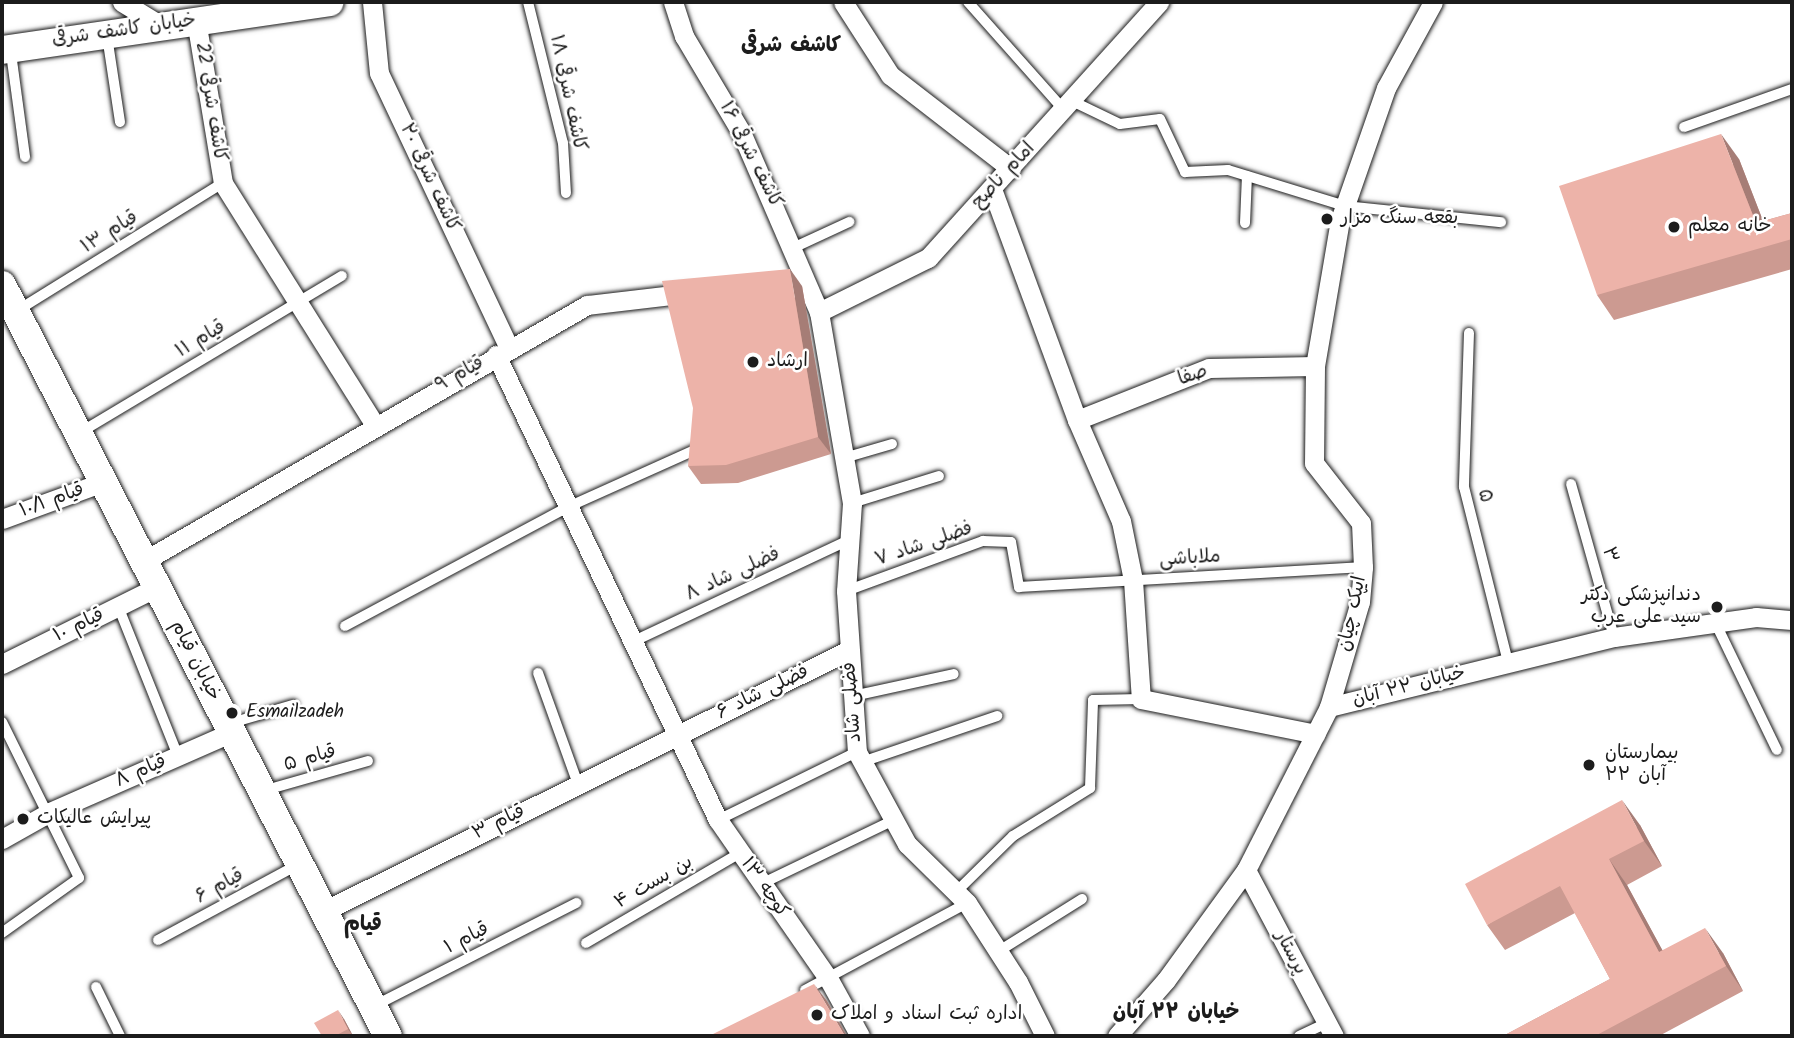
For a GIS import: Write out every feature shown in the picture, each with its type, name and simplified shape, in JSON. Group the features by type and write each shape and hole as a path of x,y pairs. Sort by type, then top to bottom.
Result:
{"main road":[{"name":"خیابان کاشف شرقی","path":"6,49 197,20 256,7 330,2"},
{"name":"خیابان قیام","path":"2,285 8,314 78,434 388,1036"}],"street":[{"path":"122,2 160,25"},
{"name":"کاشف شرقی ۲۰","path":"372,2 379,73 568,507"},
{"name":"کاشف شرقی ۱۶","path":"673,2 684,36 741,132 795,247 820,312"},
{"path":"843,2 890,75 1011,169"},
{"name":"امام ناصح","path":"820,312 928,258 1159,2"},
{"name":"ایپک چیان","path":"1329,707 1360,602 1363,568 1361,523 1314,463 1315,366 1345,206 1386,88 1433,2"},
{"name":"کاشف شرقی 22","path":"197,20 223,183"},
{"path":"223,183 375,425"},
{"path":"992,189 1077,420 1121,521 1133,580 1141,699 1316,734"},
{"path":"780,283 808,280"},
{"name":"قیام ۹","path":"144,561 502,351 587,305 711,291"},
{"name":"فضلی شاد","path":"820,312 852,503 846,591 859,757 907,844 962,897 999,951 1045,1036"},
{"name":"صفا","path":"1077,420 1209,368 1315,366"},
{"name":"قیام ۱۰/۱","path":"2,519 103,482"},
{"name":"کوچه ۱۳","path":"568,507 718,820 828,978 860,1036"},
{"name":"قیام ۱۰","path":"2,664 157,587"},
{"name":"خیابان ۲۲ آبان","path":"1117,1036 1166,980 1246,870 1329,707 1614,636 1756,617 1792,620"},
{"name":"فضلی شاد ۶","path":"676,735 849,650"},
{"name":"قیام ۸","path":"2,839 50,812 178,756 230,728"},
{"name":"قیام ۳","path":"324,911 676,735"},
{"name":"پرستار","path":"1246,870 1330,1029"}],"lane":[{"name":"کاشف شرقی ۱۸","path":"528,2 563,143 566,193"},
{"path":"968,2 1068,105 1120,124 1160,118 1185,172 1228,170 1345,206 1500,222"},
{"path":"106,33 120,122"},
{"path":"6,49 25,157"},
{"path":"1684,127 1792,89"},
{"path":"1245,223 1247,176"},
{"name":"قیام ۱۳","path":"8,314 223,183"},
{"path":"795,247 849,222"},
{"name":"قیام ۱۱","path":"78,434 342,276"},
{"name":"۵","path":"1469,333 1464,487 1508,662"},
{"path":"844,458 892,444"},
{"path":"345,626 568,507 697,449"},
{"path":"852,503 939,476"},
{"name":"۳","path":"1571,484 1614,636"},
{"name":"فضلی شاد ۸","path":"632,642 849,539"},
{"name":"فضلی شاد ۷","path":"846,591 983,541 1011,542 1019,587"},
{"name":"ملاباشی","path":"1019,587 1363,568"},
{"path":"118,606 178,756"},
{"path":"1715,622 1777,750"},
{"path":"538,673 578,783"},
{"path":"853,696 954,674"},
{"path":"794,996 962,897 1013,836 1090,788 1093,701 1141,699"},
{"path":"230,728 293,705"},
{"path":"718,820 859,757 997,716"},
{"path":"2,722 50,812 79,878 2,933"},
{"name":"قیام ۵","path":"262,791 368,761"},
{"path":"761,884 894,820"},
{"name":"بن بست ۴","path":"586,943 740,853"},
{"name":"قیام ۶","path":"158,940 299,863"},
{"path":"999,951 1082,899"},
{"name":"قیام ۱","path":"373,1006 576,903"},
{"path":"96,987 120,1036"},
{"path":"1299,1036 1330,1029"}],"building":[{"name":"خانه معلم","path":"1721,134 1756,223 1792,213 1792,239 1597,295 1559,186"},
{"name":"ارشاد","path":"790,269 818,437 726,465 688,466 693,408 662,281"},
{"path":"1622,800 1644,841 1609,859 1659,952 1705,928 1726,966 1595,1036 1503,1036 1610,979 1560,886 1487,925 1465,884"},
{"path":"814,984 845,1036 709,1036"},
{"path":"338,1010 348,1029 335,1036 322,1036 314,1023"}],"place":[{"name":"بقعه سنگ مزار","path":"1327,219"},
{"name":"خانه معلم","path":"1674,227"},
{"name":"ارشاد","path":"753,362"},
{"name":"دندانپزشکی دکتر سید علی عرب","path":"1717,607"},
{"name":"Esmailzadeh","path":"232,713"},
{"name":"بیمارستان ۲۲ آبان","path":"1589,765"},
{"name":"پیرایش عالیکات","path":"23,819"},
{"name":"اداره ثبت اسناد و املاک","path":"817,1015"}],"district":[{"name":"کاشف شرقی","path":"791,46"},
{"name":"قیام","path":"363,925"},
{"name":"خیابان ۲۲ آبان","path":"1176,1013"}]}
